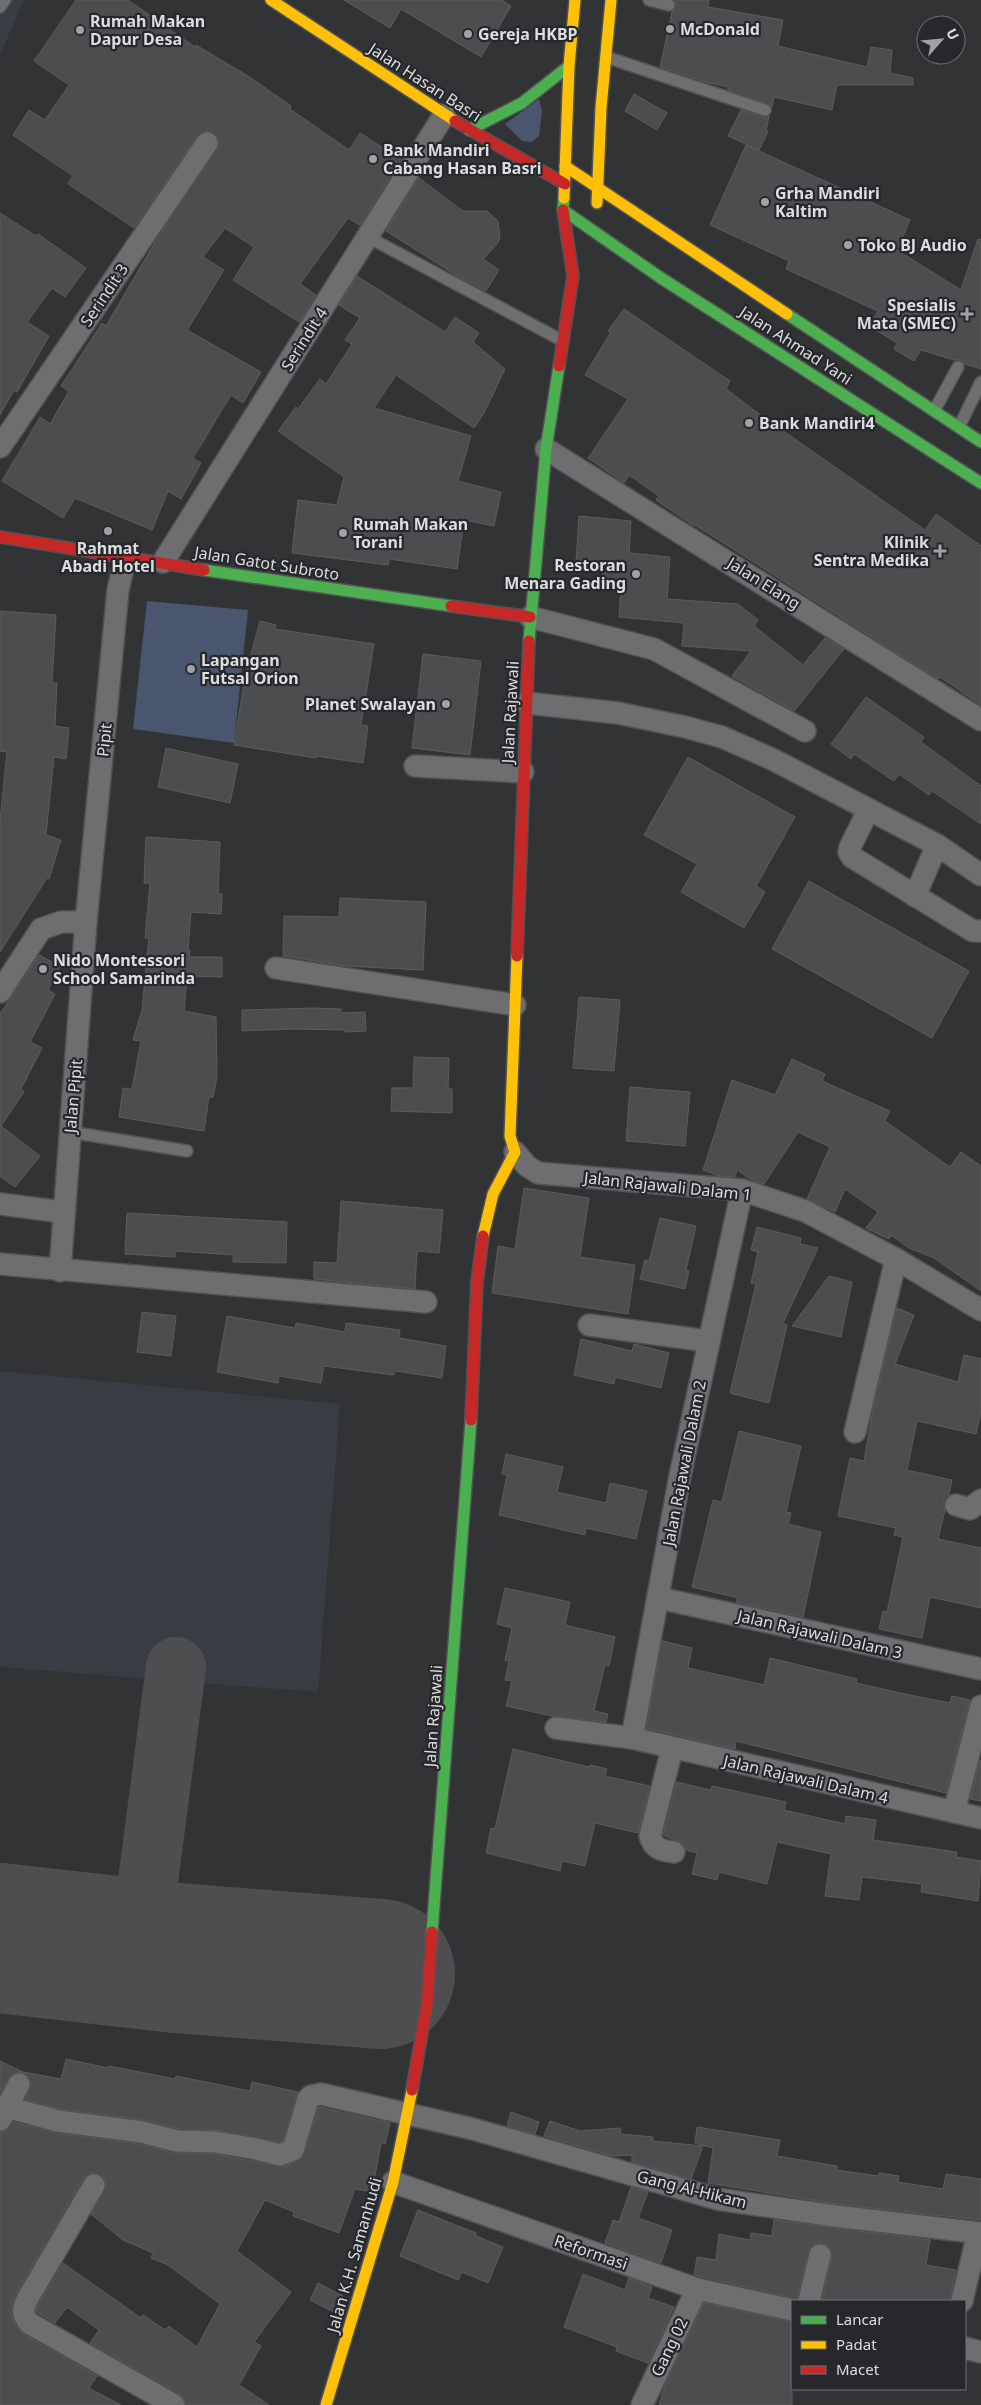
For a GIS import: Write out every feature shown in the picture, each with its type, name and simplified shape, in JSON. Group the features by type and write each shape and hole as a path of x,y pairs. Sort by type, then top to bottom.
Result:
{"street":[{"name":"Jalan Hasan Basri","path":"271,0 444,115 565,184"},
{"path":"573,276 563,210 575,0"},
{"path":"593,237 598,189 610,0"},
{"path":"469,130 511,111 537,94 570,66"},
{"name":"Serindit 4","path":"163,562 444,115"},
{"name":"Serindit 3","path":"0,447 208,143"},
{"name":"Jalan Ahmad Yani","path":"565,166 981,442"},
{"name":"Jalan Ahmad Yani","path":"563,210 593,237 669,283 981,483"},
{"path":"573,276 582,258"},
{"name":"Jalan Rajawali","path":"408,2114 427,2004 471,1428 475,1319 485,1223 493,1194 515,1152 510,1136 530,618 546,449 573,276"},
{"name":"Jalan Elang","path":"546,449 981,720"},
{"name":"Jalan Gatot Subroto","path":"0,537 306,586 530,618"},
{"name":"Pipit","path":"86,922 118,590 125,558"},
{"path":"530,618 654,650 805,732"},
{"path":"527,703 618,713 722,737 774,760 868,811 937,845 981,875"},
{"path":"415,766 523,772"},
{"path":"868,811 850,847 851,856 973,931 981,931"},
{"path":"915,896 937,845"},
{"path":"0,992 41,930 61,922 86,922"},
{"name":"Jalan Pipit","path":"60,1271 62,1212 86,922"},
{"path":"276,968 515,1006"},
{"name":"Jalan Rajawali Dalam 1","path":"515,1152 527,1166 538,1173 742,1190 805,1211 896,1259 981,1310"},
{"name":"Jalan Rajawali Dalam 2","path":"632,1738 680,1476 742,1190"},
{"path":"0,1204 62,1212"},
{"path":"855,1432 896,1259"},
{"path":"0,1264 60,1271 426,1302"},
{"path":"589,1325 708,1341"},
{"path":"956,1505 970,1509 981,1500"},
{"name":"Jalan Rajawali Dalam 3","path":"659,1598 981,1669"},
{"path":"954,1812 981,1706"},
{"name":"Jalan Rajawali Dalam 4","path":"556,1728 632,1738 672,1749 981,1818"},
{"path":"672,1749 650,1836 652,1844 657,1848 674,1852"},
{"path":"3,2114 19,2084"},
{"name":"Gang Al-Hikam","path":"3,2114 142,2132 177,2141 215,2142 252,2148 280,2156 293,2150 308,2099 316,2094 473,2128 717,2199 836,2216 979,2233"},
{"name":"Jalan K.H. Samanhudi","path":"326,2405 393,2182 408,2114"},
{"name":"Reformasi","path":"393,2182 697,2289 791,2310"},
{"path":"94,2185 28,2298 23,2312 29,2323 174,2405"},
{"path":"962,2300 979,2233"},
{"path":"808,2300 820,2255"},
{"name":"Gang 02","path":"642,2405 697,2289"},
{"path":"966,2348 981,2352"}],"lane":[{"path":"0,7 5,0"},
{"path":"649,0 669,5"},
{"path":"606,57 765,110"},
{"path":"368,237 563,341"},
{"path":"934,411 958,367"},
{"path":"959,427 981,382"},
{"path":"70,1132 188,1151"}],"shaded area":[{"path":"0,0 24,0 0,55"},
{"path":"539,99 542,111 539,136 532,142 522,141 505,124"},
{"name":"Lapangan Futsal Orion","path":"147,601 248,610 234,743 133,729"},
{"path":"0,1371 340,1404 318,1692 0,1667"}],"building":[{"path":"76,0 128,0 195,47 196,45 248,76 291,106 290,109 349,150 360,133 401,159 360,225 348,218 300,284 316,295 299,322 233,280 254,247 225,228 203,257 224,270 187,330 261,372 243,403 231,395 193,458 201,463 181,499 168,491 152,530 75,498 63,518 2,481 40,417 50,424 69,391 61,386 102,323 106,326 155,242 219,144 214,132 207,131 197,136 134,228 68,184 73,176 13,135 29,110 45,120 69,85 34,61"},
{"name":"Gereja HKBP","path":"344,0 502,0 511,6 481,57 401,9 390,28"},
{"path":"675,0 709,0 708,7 783,20 778,46 867,67 871,47 892,50 890,73 913,78 913,85 837,85 832,110 774,97 772,107 767,103 728,90 728,87 705,82 660,67 672,12 676,6"},
{"path":"634,94 667,113 657,130 625,111"},
{"path":"741,110 763,117 769,116 766,131 768,132 759,150 728,136"},
{"path":"746,145 910,220 897,250 961,290 978,239 981,240 981,369 965,364 961,360 954,360 921,350 914,361 894,349 897,343 869,326 878,311 786,269 789,261 710,225"},
{"path":"419,178 463,211 487,211 498,221 500,236 498,243 483,259 499,270 486,291 459,277 386,231"},
{"path":"0,213 36,236 38,234 86,268 65,297 52,288 27,322 49,336 17,392 14,390 0,415"},
{"path":"357,276 445,332 455,317 479,333 473,342 505,369 484,413 474,428 396,375 374,408 471,436 458,481 501,492 494,526 464,520 457,569 389,559 388,565 292,553 298,500 337,505 344,477 278,431 296,407 298,409 320,379 326,384 352,344 345,340 360,318 339,305"},
{"path":"624,309 730,381 726,389 925,530 936,514 981,546 981,705 940,677 938,679 694,526 656,500 659,496 629,475 624,483 588,458 628,399 585,375 611,332 608,331"},
{"path":"579,516 631,521 629,553 670,557 667,599 738,604 758,620 754,626 803,665 825,638 844,649 794,711 732,676 751,651 682,646 684,623 619,617 621,586 602,584 604,563 576,561"},
{"path":"0,611 56,615 52,683 57,683 55,726 69,728 66,759 54,757 46,835 61,840 49,879 47,878 0,952 0,821 7,752 0,751"},
{"path":"260,621 276,625 275,629 374,644 361,725 368,726 363,763 316,756 316,758 234,745 245,677"},
{"name":"Planet Swalayan","path":"423,654 481,661 470,755 412,748"},
{"path":"866,697 924,737 921,742 981,786 981,824 932,791 929,795 899,774 894,781 854,754 851,759 831,744"},
{"path":"166,748 238,764 230,803 158,787"},
{"path":"688,757 795,817 756,886 765,892 744,928 681,892 697,864 644,835"},
{"path":"146,837 220,842 218,894 222,894 221,914 191,912 188,950 190,950 189,957 222,957 222,977 187,976 184,1011 216,1017 217,1077 213,1097 209,1097 204,1131 119,1117 123,1088 132,1089 141,1041 133,1040 142,1010 149,938 145,938 150,883 144,883"},
{"path":"809,881 969,971 932,1038 772,949"},
{"path":"340,898 426,902 423,970 345,966 283,956 284,916 339,917"},
{"path":"39,955 60,966 48,990 55,994 30,1042 42,1048 21,1089 24,1092 1,1126 40,1156 15,1187 0,1176 0,1014"},
{"path":"579,997 620,1000 614,1071 573,1068"},
{"path":"341,1009 341,1013 365,1012 366,1031 345,1032 345,1030 292,1029 242,1031 242,1010"},
{"path":"414,1057 449,1058 448,1089 452,1089 452,1113 391,1111 392,1088 413,1088"},
{"path":"792,1059 825,1074 822,1081 890,1111 885,1121 950,1167 961,1152 981,1166 981,1291 934,1258 909,1248 891,1235 889,1239 866,1228 878,1212 845,1189 835,1212 807,1199 830,1147 798,1132 764,1184 753,1181 737,1170 735,1177 719,1176 703,1170 732,1080 775,1095"},
{"path":"630,1087 690,1092 685,1146 626,1141"},
{"path":"524,1188 589,1198 580,1257 635,1265 628,1314 492,1293 498,1246 515,1249"},
{"path":"341,1201 443,1210 439,1253 417,1251 415,1289 314,1279 314,1262 337,1263"},
{"path":"127,1213 287,1222 286,1263 233,1262 233,1255 175,1251 175,1257 125,1254"},
{"path":"660,1218 696,1226 686,1270 689,1271 685,1289 640,1279 645,1260 649,1261"},
{"path":"757,1227 801,1238 800,1244 818,1248 783,1323 787,1325 769,1403 730,1393 756,1284 751,1283 758,1252 751,1250"},
{"path":"829,1276 852,1282 841,1337 792,1326"},
{"path":"897,1308 914,1315 895,1364 958,1382 964,1355 981,1359 981,1411 976,1434 917,1421 907,1470 952,1480 949,1495 944,1502 945,1510 938,1539 981,1548 981,1608 930,1597 922,1638 879,1629 883,1611 887,1612 903,1537 894,1535 896,1528 838,1516 850,1458 864,1461 873,1409"},
{"path":"142,1312 176,1316 171,1356 137,1352"},
{"path":"227,1316 295,1328 296,1323 345,1332 346,1323 400,1330 399,1338 446,1346 442,1378 395,1371 394,1375 324,1366 321,1383 279,1376 278,1383 217,1372"},
{"path":"581,1339 632,1351 634,1344 669,1353 661,1388 615,1377 614,1384 574,1375"},
{"path":"739,1431 801,1446 786,1512 791,1513 788,1524 821,1532 803,1617 736,1602 738,1598 692,1587 713,1500 722,1502"},
{"path":"506,1454 563,1467 557,1492 606,1503 610,1483 647,1491 636,1539 586,1528 585,1535 499,1515 507,1475 502,1474"},
{"path":"505,1588 570,1602 565,1625 615,1637 609,1666 605,1665 594,1711 608,1714 606,1722 552,1716 506,1706 512,1681 505,1680 509,1661 505,1660 512,1628 497,1624"},
{"path":"662,1641 692,1648 688,1668 764,1685 770,1658 857,1679 856,1683 900,1693 950,1703 952,1696 970,1700 946,1793 736,1741 735,1749 646,1728"},
{"path":"513,1749 589,1767 590,1765 607,1769 605,1776 650,1786 638,1833 595,1823 585,1866 562,1861 560,1871 486,1853 491,1828 495,1829"},
{"path":"981,1761 981,1801 970,1799"},
{"path":"677,1782 711,1790 712,1786 786,1802 784,1810 845,1824 846,1816 876,1820 873,1840 957,1852 956,1857 981,1861 978,1901 921,1892 922,1884 862,1877 859,1900 825,1896 831,1854 777,1842 767,1884 719,1872 717,1880 692,1874 697,1853 686,1850 681,1842 663,1835"},
{"path":"66,2059 175,2079 176,2076 250,2091 252,2082 298,2092 283,2141 279,2142 217,2130 179,2129 144,2120 60,2109 25,2099 31,2083 25,2073 19,2072 8,2078 0,2093 0,2061 23,2072 61,2079"},
{"path":"319,2107 390,2123 385,2144 381,2143 372,2192 355,2189 339,2233 293,2216 294,2212 265,2200 237,2251 291,2292 254,2342 261,2346 239,2385 269,2405 186,2405 180,2394 90,2343 99,2330 67,2307 55,2323 36,2311 63,2263 141,2318 143,2315 165,2330 169,2326 197,2347 220,2304 168,2265 151,2258 153,2253 123,2240 91,2214 106,2186 105,2178 95,2173 88,2174 83,2179 17,2292 12,2304 11,2314 15,2325 23,2334 97,2376 89,2388 121,2405 0,2405 0,2132 7,2130 13,2122 56,2133 140,2144 174,2153 214,2154 284,2167 302,2158"},
{"path":"511,2112 539,2122 535,2134 507,2126"},
{"path":"550,2121 580,2131 620,2128 621,2134 653,2137 653,2141 703,2146 691,2179 632,2162 632,2155 613,2156 544,2136"},
{"path":"697,2127 780,2140 777,2156 837,2166 837,2170 878,2176 879,2173 899,2176 898,2182 943,2189 946,2174 981,2179 981,2220 837,2204 708,2183 713,2148 695,2143"},
{"path":"631,2187 648,2192 638,2218 672,2230 661,2263 605,2243 613,2220 619,2222"},
{"path":"418,2210 476,2233 476,2236 503,2247 488,2283 462,2272 458,2280 400,2256"},
{"path":"774,2220 930,2240 926,2265 956,2270 950,2300 822,2300 832,2257 829,2246 822,2243 816,2243 808,2252 797,2299 694,2275 697,2257 716,2260 719,2234 750,2240 751,2233 772,2236"},
{"path":"583,2274 625,2290 629,2278 652,2287 648,2298 674,2307 648,2363 616,2351 617,2347 564,2327"},
{"path":"318,2283 343,2296 336,2313 310,2300"},
{"path":"704,2303 791,2322 792,2405 659,2405 665,2385"}],"taxiway":[{"path":"104,1950 117,1943 127,1934 144,1912 176,1667"},
{"path":"144,1912 148,1927 155,1939 177,1958"}],"runway":[{"path":"0,1938 177,1958 380,1974"}],"traffic: fast":[{"path":"469,130 522,103 569,66"},
{"path":"564,198 563,210 661,278 981,483"},
{"path":"787,314 981,442"},
{"path":"529,641 546,449 559,366"},
{"path":"204,570 451,606"},
{"path":"432,1932 471,1420"}],"traffic: slow":[{"path":"271,0 455,121"},
{"path":"564,198 569,66 575,0"},
{"path":"597,203 601,108 611,0"},
{"path":"565,166 787,314"},
{"path":"483,1236 493,1194 515,1152 510,1136 517,956"},
{"path":"326,2405 393,2182 412,2090"}],"traffic: jam":[{"path":"455,121 565,184"},
{"path":"559,366 573,276 563,210"},
{"path":"0,537 204,570"},
{"path":"451,606 530,617"},
{"path":"517,956 529,641"},
{"path":"471,1420 477,1282 483,1236"},
{"path":"412,2090 427,2004 432,1932"}],"place":[{"name":"McDonald","path":"670,29"},
{"name":"Rumah Makan Dapur Desa","path":"80,30"},
{"name":"Gereja HKBP","path":"468,34"},
{"name":"Bank Mandiri Cabang Hasan Basri","path":"373,159"},
{"name":"Grha Mandiri Kaltim","path":"765,202"},
{"name":"Toko BJ Audio","path":"848,245"},
{"name":"Spesialis Mata (SMEC)","path":"967,314"},
{"name":"Bank Mandiri4","path":"749,423"},
{"name":"Rahmat Abadi Hotel","path":"108,531"},
{"name":"Rumah Makan Torani","path":"343,533"},
{"name":"Klinik Sentra Medika","path":"940,551"},
{"name":"Restoran Menara Gading","path":"636,574"},
{"name":"Lapangan Futsal Orion","path":"191,669"},
{"name":"Planet Swalayan","path":"446,704"},
{"name":"Nido Montessori School Samarinda","path":"43,969"}]}
